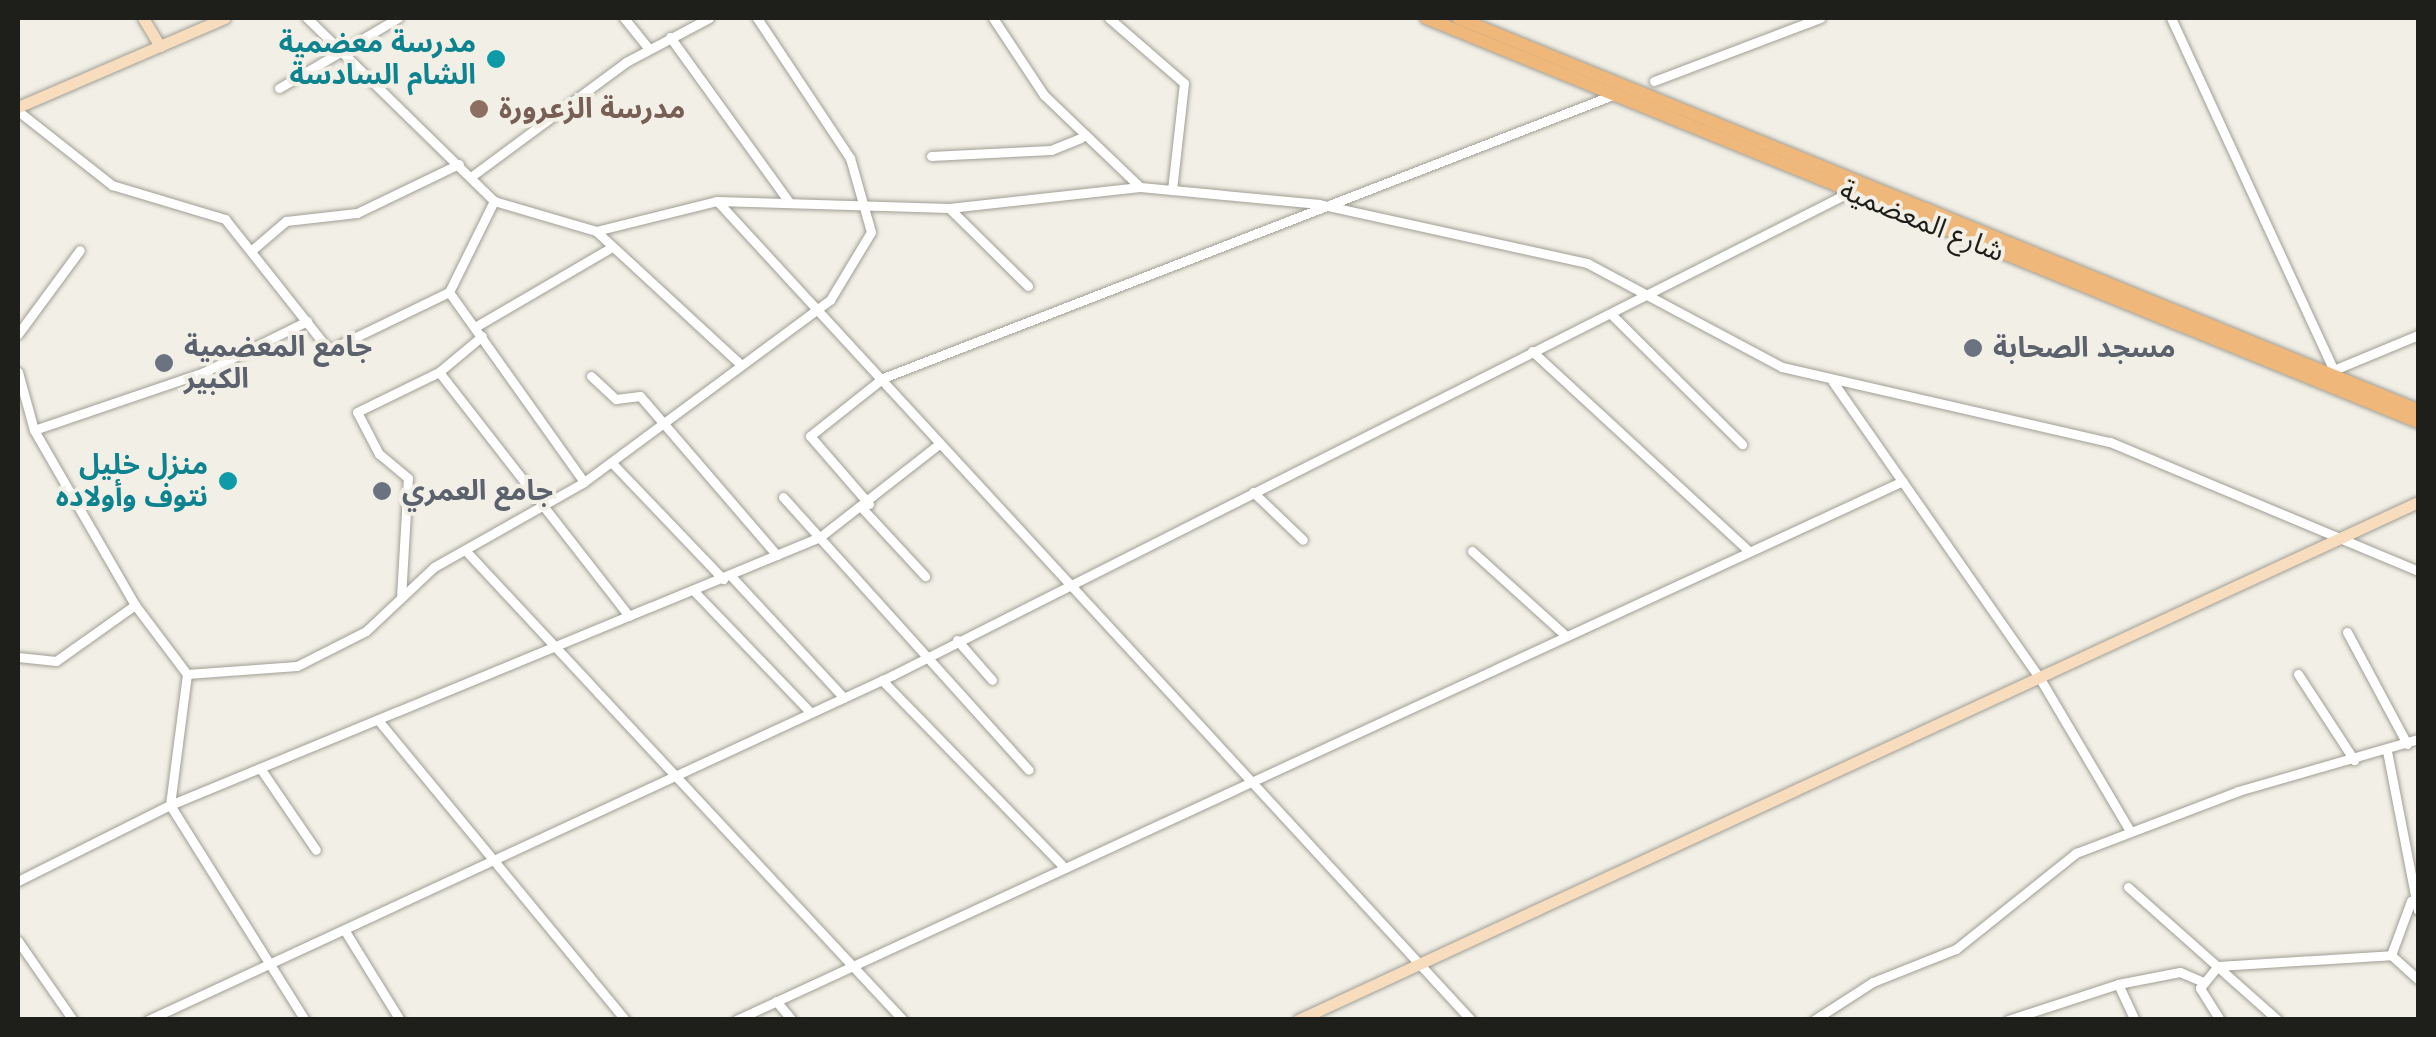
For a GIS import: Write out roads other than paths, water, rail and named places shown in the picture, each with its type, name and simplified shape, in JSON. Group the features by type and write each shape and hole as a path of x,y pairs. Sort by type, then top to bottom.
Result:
{"main road":[{"path":"142,18 160,46"},
{"path":"18,109 225,18"},
{"name":"شارع المعضمية","path":"1426,18 1850,192 1874,194"},
{"name":"شارع المعضمية","path":"1458,18 1874,194 2418,410"},
{"name":"شارع المعضمية","path":"2335,378 2418,422"},
{"path":"1298,1020 2418,502"}],"street":[{"path":"308,18 336,53 472,176 494,201 596,231 717,201 865,202 948,208 1140,188 1319,204 1506,240 1655,292 1782,366 1833,382 2110,442 2418,571"},
{"path":"279,88 398,18"},
{"path":"624,18 650,49"},
{"path":"472,176 650,49 709,18"},
{"path":"187,674 297,666 366,631 401,598 464,550 614,465 850,278 871,232 850,158 758,18"},
{"path":"993,18 1081,138 1140,188"},
{"path":"1109,18 1184,83 1172,190"},
{"path":"1654,81 1820,18"},
{"path":"2171,18 2335,378 2418,334"},
{"path":"670,37 789,202"},
{"path":"924,576 810,436 883,378 1319,204 1614,95"},
{"path":"18,109 112,184 226,219 330,350 449,292 494,201"},
{"path":"931,156 1051,150 1081,138"},
{"path":"252,250 286,221 358,213 459,164"},
{"path":"148,1020 882,680 1850,192"},
{"path":"717,201 817,304 939,444 1256,776 1471,1020"},
{"path":"948,208 1028,286"},
{"path":"596,231 741,365"},
{"path":"401,598 408,478 379,454 357,412 439,372 479,331 610,248"},
{"path":"18,334 80,250"},
{"path":"449,292 584,482"},
{"path":"1610,314 1742,444"},
{"path":"34,430 187,379 307,321"},
{"path":"1532,351 1749,551"},
{"path":"18,372 34,430 135,605 187,674 170,805 306,1020"},
{"path":"439,372 539,510 629,616"},
{"path":"591,376 616,399 640,396 777,555"},
{"path":"1833,382 2039,678 2130,831"},
{"path":"18,423 29,412"},
{"path":"18,881 170,805 820,538 939,444"},
{"path":"614,465 844,698"},
{"path":"736,1020 850,963 1903,480"},
{"path":"1254,492 1303,540"},
{"path":"782,497 1029,770"},
{"path":"464,550 903,1020"},
{"path":"1472,551 1564,635"},
{"path":"693,590 811,713"},
{"path":"18,657 56,662 135,605"},
{"path":"2347,632 2407,744"},
{"path":"958,640 992,680"},
{"path":"2298,674 2354,760"},
{"path":"882,680 1062,865"},
{"path":"378,720 625,1020"},
{"path":"1814,1020 1874,982 1956,949 2022,889 2130,831 2418,739"},
{"path":"2388,751 2412,900 2418,910"},
{"path":"260,768 316,850"},
{"path":"2128,886 2278,1020"},
{"path":"2392,955 2412,900"},
{"path":"345,931 400,1020"},
{"path":"18,941 73,1020"},
{"path":"2220,1020 2200,994 2203,982 2218,966 2392,955 2418,979"},
{"path":"2008,1020 2118,984 2180,972 2203,982"},
{"path":"2118,984 2135,1020"},
{"path":"776,1001 792,1020"}],"place":[{"name":"مدرسة معضمية الشام السادسة","path":"496,59"},
{"name":"مدرسة الزعرورة","path":"479,109"},
{"name":"مسجد الصحابة","path":"1973,348"},
{"name":"جامع المعضمية الكبير","path":"164,363"},
{"name":"منزل خليل نتوف وأولاده","path":"228,481"},
{"name":"جامع العمري","path":"382,491"}]}
